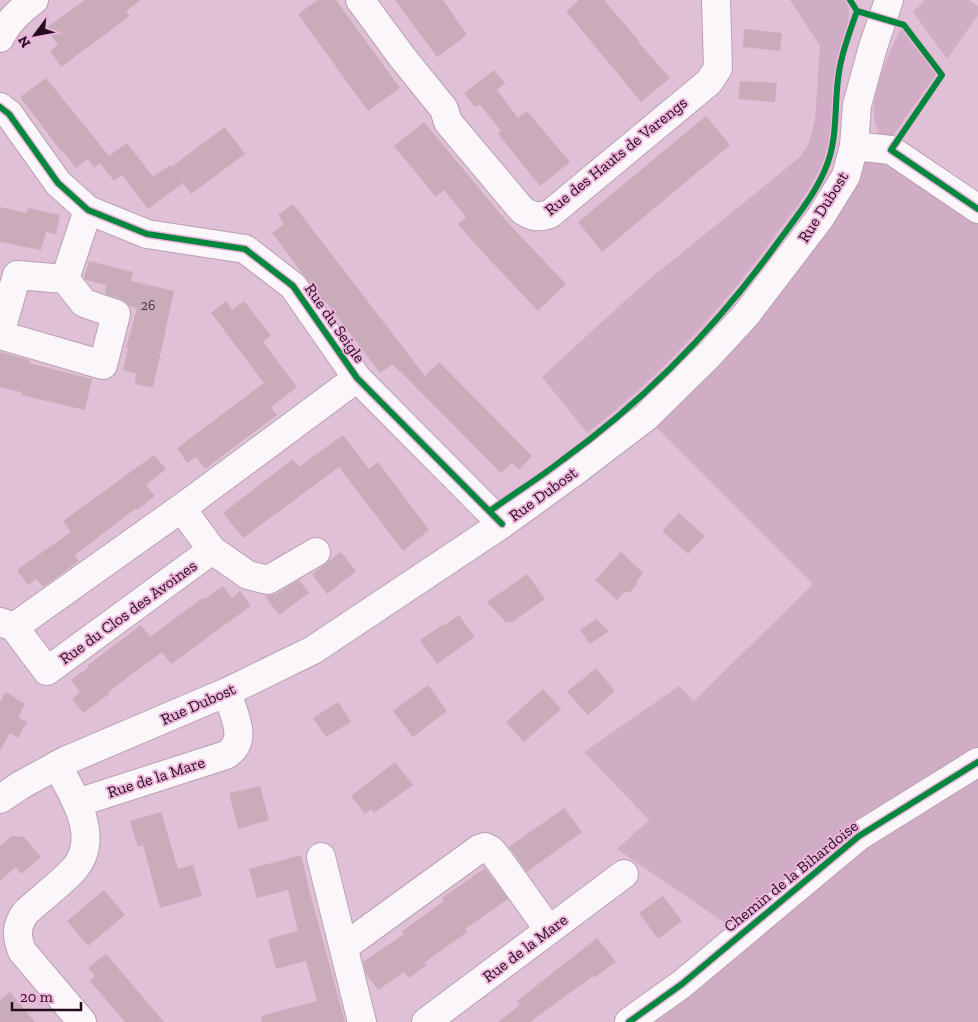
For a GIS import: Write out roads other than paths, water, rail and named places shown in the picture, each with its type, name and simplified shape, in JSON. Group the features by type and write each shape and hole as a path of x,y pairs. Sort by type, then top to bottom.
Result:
{"street":[{"path":"0,38 2,32 19,12 34,0"},
{"name":"Rue des Hauts de Varengs","path":"360,0 402,57 444,109 448,122 522,210 530,216 540,217 550,214 709,82 718,68 716,0"},
{"name":"Rue Dubost","path":"0,799 57,765 226,692 313,650 502,524 646,417 709,356 746,315 820,218 846,176 854,146 857,105 873,47 890,0"},
{"name":"Rue du Seigle","path":"0,107 9,114 58,183 88,210 147,234 245,249 293,286 357,378 502,524"},
{"path":"854,146 890,150 978,209"},
{"path":"65,279 88,210"},
{"path":"17,275 65,279 84,303 116,314 103,365 0,334 17,275"},
{"name":"Rue du Clos des Avoines","path":"182,509 212,550 47,672 7,624 182,509 357,378"},
{"path":"212,550 248,575 268,580 316,552"},
{"name":"Rue de la Mare","path":"77,804 226,755 233,750 238,743 240,735 226,692"},
{"name":"Chemin de la Bihardoise","path":"629,1022 682,984 858,836 978,762"},
{"path":"57,765 77,804 84,822 86,835 80,861 20,920 17,929 18,940 22,951 82,1022"},
{"path":"344,947 479,849 485,847 491,850 549,930"},
{"path":"321,857 362,1022"},
{"name":"Rue de la Mare","path":"426,1022 624,874"}]}
